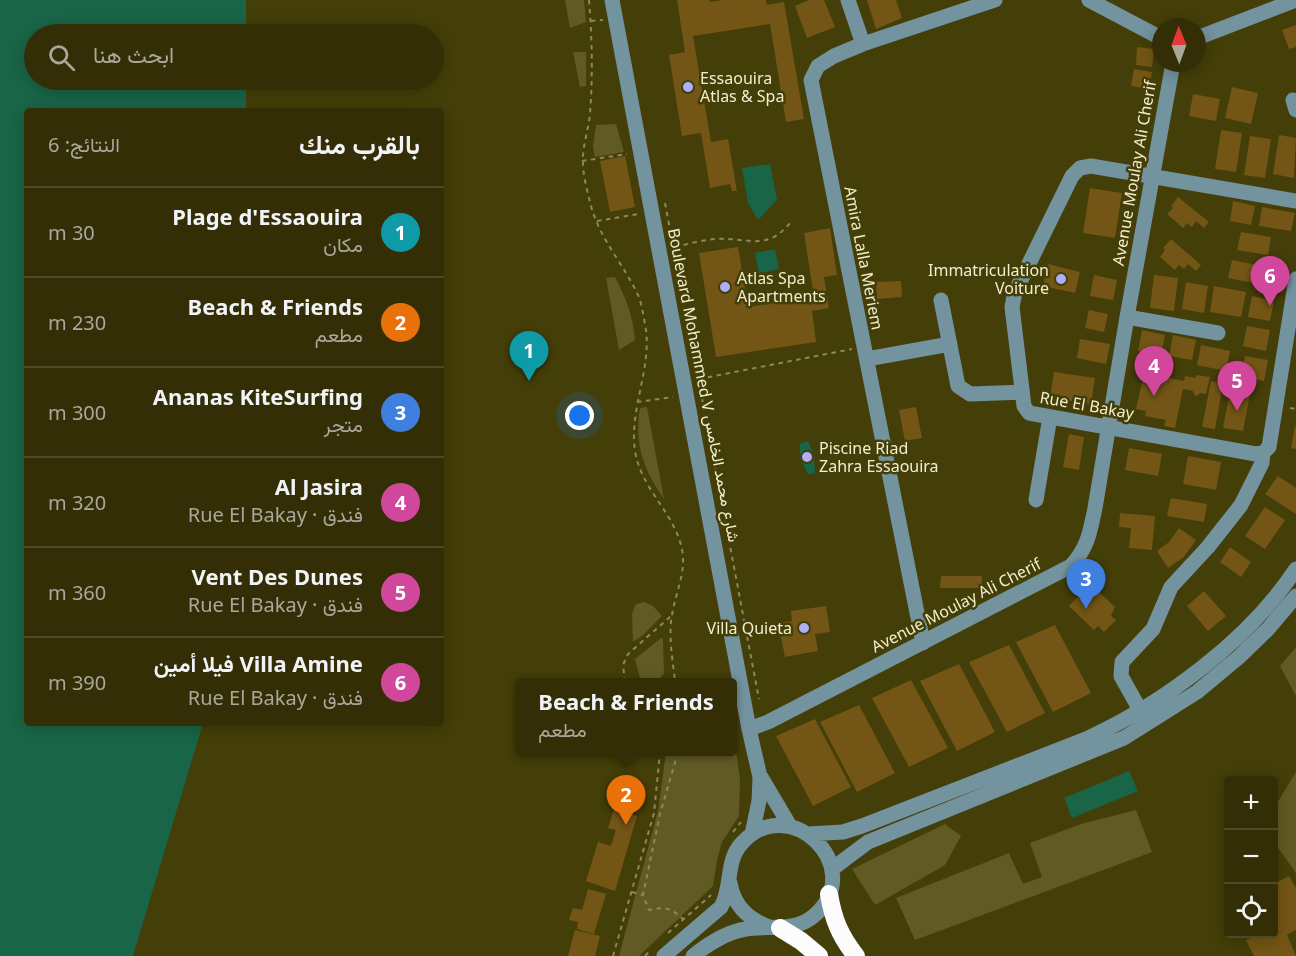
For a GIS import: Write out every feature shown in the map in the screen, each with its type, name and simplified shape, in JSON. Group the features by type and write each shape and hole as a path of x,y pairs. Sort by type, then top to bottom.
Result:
{"highway":[{"path":"829,894 832,916 841,936 856,956"},
{"path":"775,928 801,941 819,956"}],"street":[{"name":"Boulevard Mohammed V شارع محمد الخامس","path":"612,0 642,158 660,211 749,729 760,777"},
{"path":"848,0 863,44"},
{"name":"Amira Lalla Meriem","path":"923,643 811,80 818,66 834,56 863,44 995,0"},
{"path":"1089,0 1152,33"},
{"path":"1206,35 1296,0"},
{"name":"Avenue Moulay Ali Cherif","path":"749,729 768,722 1071,566 1083,552 1090,535 1171,72"},
{"name":"Rue El Bakay","path":"1263,453 1256,454 1029,413 1024,406 1012,307 1015,292 1072,176 1080,168 1091,166 1296,201"},
{"path":"1140,710 1121,676 1122,662 1153,629 1171,587 1208,547 1241,505 1262,463 1263,453 1269,447 1296,279"},
{"path":"940,300 958,386 970,394 1022,392"},
{"path":"1127,317 1218,333"},
{"path":"865,353 950,344"},
{"path":"1036,500 1050,417"},
{"path":"809,834 843,832 883,819 1117,725 1186,681 1227,646 1255,619 1296,569"},
{"path":"832,869 868,842 1124,738 1197,692 1268,629 1296,596"},
{"path":"760,777 790,826"},
{"path":"752,834 759,801 760,777"},
{"path":"658,952 688,925 721,907 726,898 729,869 737,849 752,834 770,827 790,826 809,834 820,843 828,855 832,869 829,894 824,906 815,915 793,927 744,929 705,946 693,956"},
{"path":"729,880 737,905 746,915 757,922 775,928"}],"path":[{"path":"589,0 590,113 582,161 591,206 607,243 639,296 646,332 644,369 633,429 636,454 649,488 676,531 683,557 681,584 672,615 671,637 675,678"},
{"path":"582,161 631,153 642,158"},
{"path":"664,199 660,211 675,247 692,387 759,699"},
{"path":"597,221 660,211"},
{"path":"675,247 717,239 765,242 783,231 790,223"},
{"path":"637,402 692,387 865,353"},
{"path":"624,678 622,665 628,654 672,615"},
{"path":"613,956 654,813 660,756"},
{"path":"677,756 660,814 643,895 649,910 673,909 688,925"},
{"path":"730,837 743,820"},
{"path":"668,934 688,925 715,891"},
{"path":"632,892 643,895"},
{"path":"645,956 658,952"}],"shaded area":[{"path":"0,0 246,0 246,24 24,24 24,90 246,90 246,108 24,108 24,726 202,726 133,956 0,956"},
{"path":"565,0 584,0 586,22 570,28"},
{"path":"573,52 586,52 586,86 580,87"},
{"path":"616,124 624,152 595,157 593,147 596,125"},
{"path":"770,164 777,200 758,220 748,203 742,168"},
{"path":"775,249 779,269 759,273 755,253"},
{"path":"615,277 628,307 635,340 619,350 606,278"},
{"path":"647,407 664,499 646,467 639,445 640,408"},
{"name":"Piscine Riad Zahra Essaouira","path":"808,441 814,456 815,473 808,474 800,458 800,444"},
{"path":"644,602 653,606 662,616 633,642 632,614 636,604"},
{"path":"661,638 663,639 664,673 660,678 640,678 635,659"},
{"path":"1296,647 1296,696 1280,666"},
{"path":"665,756 737,756 740,779 739,816 722,842 713,886 639,956 619,956 658,811"},
{"path":"1129,771 1138,791 1072,818 1064,798"},
{"path":"1296,772 1296,873 1278,848 1278,801"},
{"path":"1136,810 1152,852 915,940 896,898 1009,853 1023,884 1042,877 1030,843 1081,824"},
{"path":"945,824 961,836 945,865 875,905 852,869"}],"building":[{"name":"Essaouira Atlas & Spa","path":"677,0 710,0 710,2 766,0 767,5 784,2 804,119 786,122 770,24 693,36 711,142 728,139 737,191 732,191 730,184 710,188 701,133 682,136 669,55 685,52"},
{"path":"809,0 824,0 835,27 807,38 795,6"},
{"path":"867,0 896,0 902,18 876,29"},
{"path":"1296,25 1296,47 1289,49 1282,30"},
{"path":"1137,47 1152,49 1152,67 1136,65"},
{"path":"1134,69 1152,72 1149,89 1131,86"},
{"path":"1232,87 1258,93 1251,124 1225,118"},
{"path":"1193,94 1220,99 1216,121 1189,116"},
{"path":"1221,130 1242,133 1236,172 1215,169"},
{"path":"1279,135 1296,138 1294,178 1273,174"},
{"path":"1250,136 1271,139 1265,178 1244,175"},
{"path":"625,156 635,207 610,212 600,161"},
{"path":"1090,188 1122,193 1115,238 1083,233"},
{"path":"1178,197 1209,222 1204,228 1196,221 1192,227 1187,223 1183,228 1167,214"},
{"path":"1233,201 1255,206 1251,225 1230,221"},
{"path":"1262,207 1295,213 1291,231 1259,226"},
{"name":"Atlas Spa Apartments","path":"830,228 837,275 824,277 829,308 812,311 816,342 716,357 699,253 738,247 748,307 814,297 804,233"},
{"path":"1241,232 1271,237 1268,255 1237,250"},
{"path":"1171,239 1201,265 1196,271 1188,264 1184,269 1179,265 1175,270 1160,257 1165,250 1163,248"},
{"path":"1232,260 1267,267 1264,285 1228,278"},
{"name":"Immatriculation Voiture","path":"1048,264 1080,272 1075,293 1043,286"},
{"path":"1094,275 1117,280 1113,300 1090,296"},
{"path":"1154,275 1178,278 1174,311 1150,308"},
{"path":"901,281 902,297 877,299 876,282"},
{"path":"1186,282 1208,286 1204,313 1182,309"},
{"path":"1214,286 1246,292 1241,317 1210,312"},
{"path":"1252,296 1274,301 1270,321 1248,317"},
{"path":"1089,310 1108,314 1104,332 1085,328"},
{"path":"1247,326 1270,330 1266,351 1243,346"},
{"path":"1142,330 1165,335 1161,355 1138,351"},
{"path":"1173,335 1196,340 1192,360 1169,356"},
{"path":"1080,339 1110,344 1106,364 1077,358"},
{"path":"1201,345 1230,351 1226,371 1197,365"},
{"path":"1245,356 1268,360 1264,381 1241,376"},
{"path":"1054,372 1095,378 1091,404 1050,398"},
{"path":"1149,374 1184,381 1185,376 1210,377 1206,394 1200,393 1197,396 1193,391 1183,389 1175,428 1164,426 1166,420 1145,416 1146,411 1136,409 1142,382 1147,383"},
{"path":"1211,381 1223,384 1215,429 1202,427"},
{"path":"1230,390 1250,394 1243,431 1223,428"},
{"path":"916,407 922,438 905,441 899,410"},
{"path":"1296,427 1296,449 1291,448"},
{"path":"1069,434 1084,437 1079,470 1063,467"},
{"path":"1129,448 1162,454 1158,476 1125,470"},
{"path":"1188,456 1221,462 1216,490 1183,484"},
{"path":"1278,476 1296,488 1296,514 1265,494"},
{"path":"1171,498 1207,504 1204,522 1167,516"},
{"path":"1265,507 1285,520 1265,549 1245,536"},
{"path":"1120,513 1155,516 1152,550 1129,548 1131,528 1119,527"},
{"path":"1179,528 1196,540 1184,557 1168,568 1157,551 1169,542"},
{"path":"1230,547 1251,562 1241,577 1220,562"},
{"path":"941,576 982,576 982,588 940,588"},
{"path":"1090,584 1115,607 1111,616 1116,620 1104,632 1098,626 1094,630 1069,606"},
{"path":"1204,591 1226,616 1208,631 1187,606"},
{"name":"Villa Quieta","path":"826,606 830,632 815,634 818,651 785,657 778,623 792,621 791,611"},
{"path":"1055,625 1091,693 1053,712 1016,642"},
{"path":"1009,645 1045,713 1007,732 969,662"},
{"path":"959,664 995,732 957,751 920,681"},
{"path":"911,680 948,748 909,767 872,698"},
{"path":"859,705 895,773 857,792 820,722"},
{"path":"815,719 851,787 813,806 776,736"},
{"path":"614,809 637,816 615,891 586,881 598,842 611,846 616,830 608,828"},
{"path":"1289,876 1296,888 1296,930 1287,935 1296,956 1254,956 1246,940 1278,938 1278,882"},
{"path":"588,889 606,894 594,934 577,929 578,922 569,920 573,908 582,910"},
{"path":"575,930 600,936 595,956 568,956"}],"place":[{"name":"Essaouira Atlas & Spa","path":"688,87"},
{"name":"Immatriculation Voiture","path":"1061,279"},
{"name":"Atlas Spa Apartments","path":"725,287"},
{"name":"Villa Amine فيلا أمين","path":"1270,306"},
{"name":"Plage d'Essaouira","path":"529,381"},
{"name":"Al Jasira","path":"1154,396"},
{"name":"Vent Des Dunes","path":"1237,411"},
{"name":"Piscine Riad Zahra Essaouira","path":"807,457"},
{"name":"Ananas KiteSurfing","path":"1086,609"},
{"name":"Villa Quieta","path":"804,628"},
{"name":"Beach & Friends","path":"626,825"}]}
